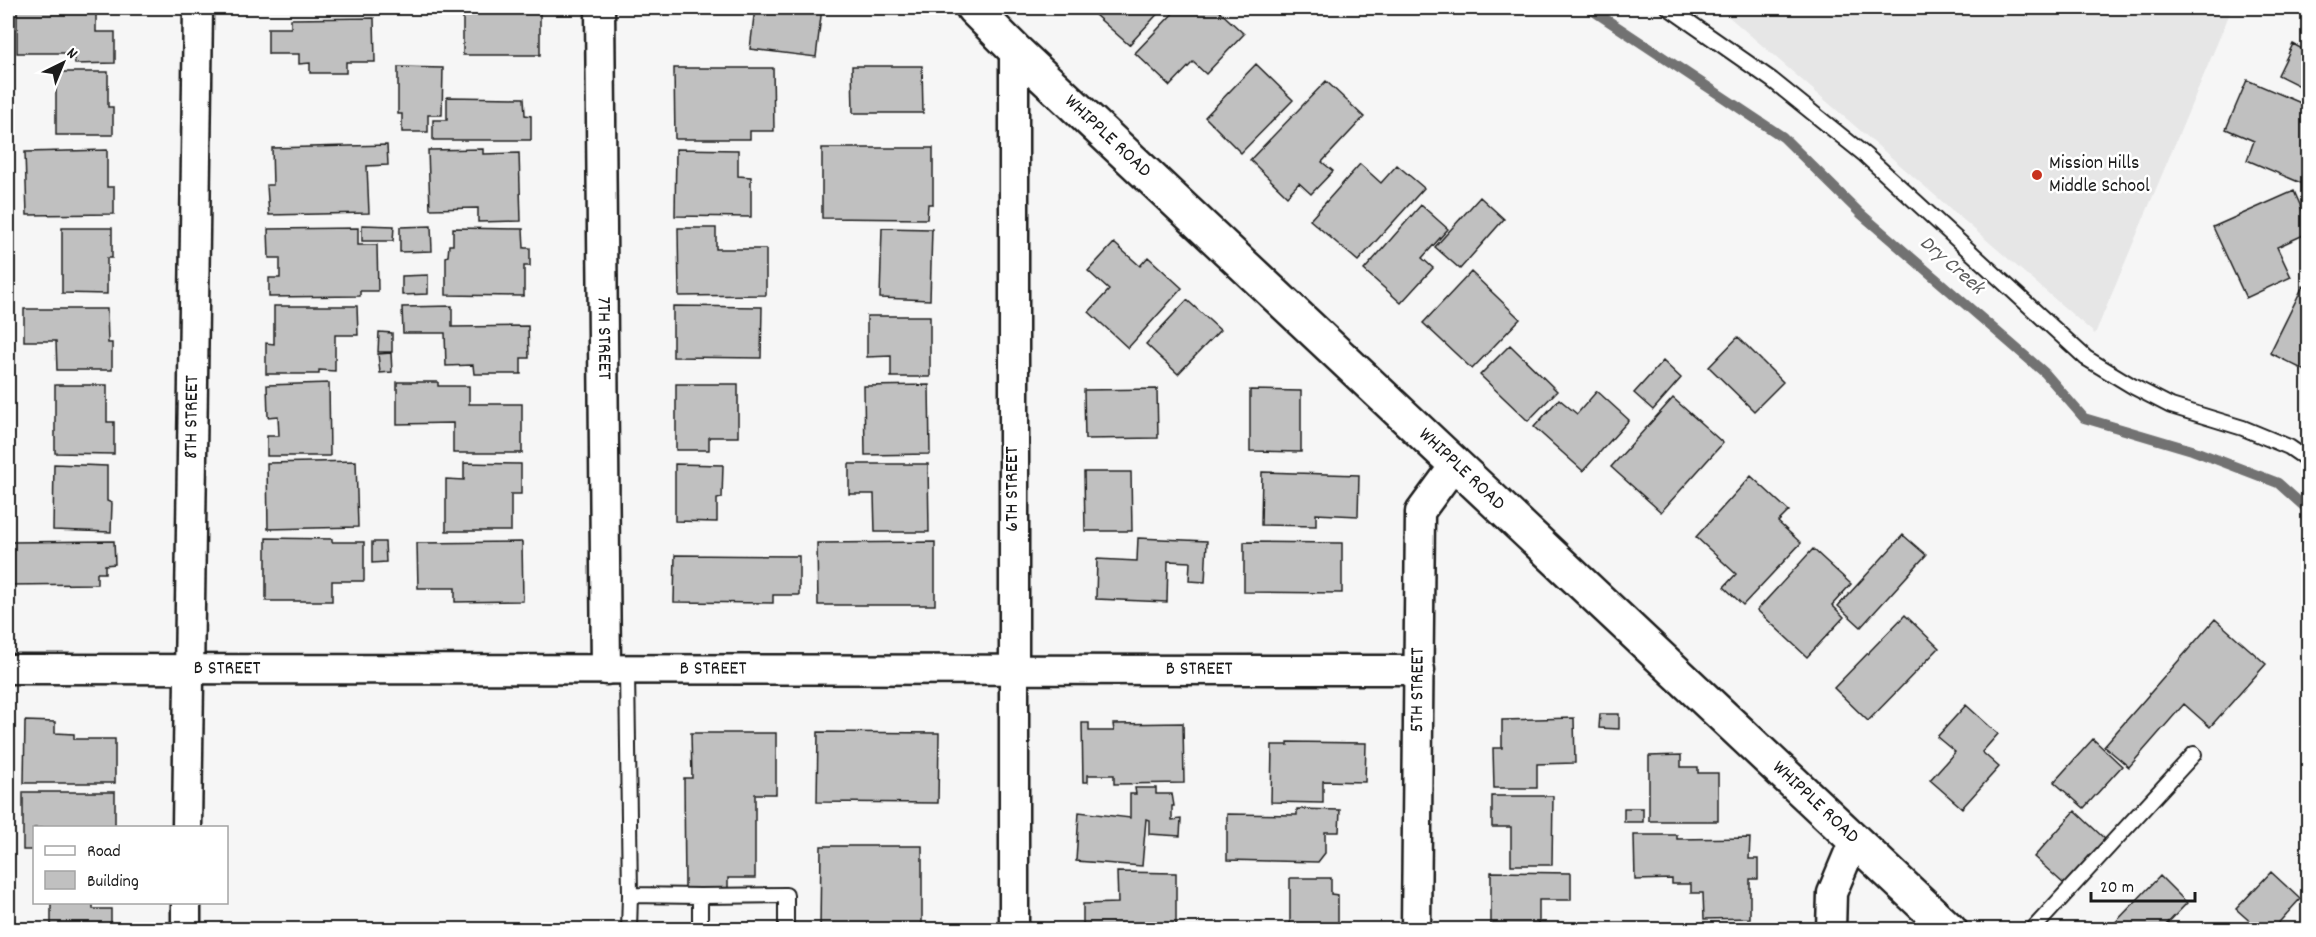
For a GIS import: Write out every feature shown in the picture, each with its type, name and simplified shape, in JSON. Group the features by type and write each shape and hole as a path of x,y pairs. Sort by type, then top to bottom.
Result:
{"main road":[{"name":"WHIPPLE ROAD","path":"973,8 1950,930"}],"street":[{"name":"8TH STREET","path":"187,826 198,8"},
{"name":"7TH STREET","path":"600,8 616,670"},
{"name":"6TH STREET","path":"1014,49 1014,930"},
{"name":"5TH STREET","path":"1416,930 1420,512 1456,463"},
{"name":"B STREET","path":"8,669 1420,670"},
{"path":"1832,930 1832,892 1855,838"},
{"path":"186,904 186,930"}],"lane":[{"path":"1669,8 1772,80 1865,155 2085,358 2171,406 2243,428 2289,447 2308,460"},
{"path":"616,670 630,896 629,930"},
{"path":"2032,930 2194,754"},
{"path":"630,896 786,895 786,930"},
{"path":"700,896 700,930"}],"shaded area":[{"name":"Mission Hills Middle School","path":"1715,8 2232,8 2095,334 1728,16"}],"building":[{"path":"17,8 96,8 96,32 115,32 115,63 75,64 74,53 17,53"},
{"path":"463,8 540,8 540,55 463,55"},
{"path":"755,8 822,8 816,57 750,49"},
{"path":"1101,8 1163,8 1129,45 1094,14"},
{"path":"1178,8 1216,8 1244,34 1206,74 1193,62 1170,86 1135,53"},
{"path":"374,18 375,62 346,62 346,73 310,73 310,63 299,64 299,54 268,54 268,28 291,28 291,19"},
{"path":"2293,44 2308,52 2308,90 2278,75"},
{"path":"1256,64 1293,100 1241,153 1205,117"},
{"path":"852,66 922,66 923,113 853,113"},
{"path":"398,67 443,68 442,115 428,115 428,132 402,132 402,114 398,114"},
{"path":"674,68 773,68 774,131 750,131 750,139 675,139"},
{"path":"56,72 108,72 108,107 113,107 113,135 56,135"},
{"path":"2247,80 2308,106 2308,186 2247,160 2254,141 2226,129"},
{"path":"1326,81 1364,117 1322,162 1333,171 1311,194 1299,183 1287,196 1250,160"},
{"path":"447,97 524,98 525,115 531,116 531,140 433,140 433,120 447,120"},
{"path":"387,145 388,165 367,166 369,213 269,215 267,185 273,185 272,148"},
{"path":"822,148 933,148 933,204 928,204 927,219 822,218"},
{"path":"483,149 483,154 519,153 521,221 478,222 478,208 430,209 428,150"},
{"path":"676,149 738,150 738,176 751,177 751,217 675,216"},
{"path":"107,150 107,187 114,187 114,214 27,215 25,152"},
{"path":"1360,164 1381,183 1397,165 1424,188 1358,261 1310,220"},
{"path":"2294,191 2308,223 2308,233 2277,247 2291,277 2246,298 2213,227"},
{"path":"1480,197 1504,219 1460,269 1435,247"},
{"path":"1421,205 1448,229 1422,258 1433,268 1401,303 1364,270"},
{"path":"362,225 394,226 393,241 362,241"},
{"path":"431,226 432,251 400,252 400,227"},
{"path":"62,228 112,228 112,258 107,258 107,294 62,293"},
{"path":"358,228 358,245 377,245 378,291 360,291 360,296 269,297 269,278 280,278 280,258 269,258 268,229"},
{"path":"453,228 523,229 524,248 530,248 530,266 524,266 524,296 446,295 446,257 449,245 453,245"},
{"path":"678,228 716,228 716,249 766,249 766,295 679,296"},
{"path":"882,228 932,229 930,300 880,298"},
{"path":"1114,243 1140,266 1148,257 1182,288 1128,348 1089,312 1109,290 1088,271"},
{"path":"1471,272 1520,319 1472,369 1423,323"},
{"path":"428,275 428,294 402,295 402,276"},
{"path":"2303,286 2308,289 2308,372 2270,353"},
{"path":"1187,300 1220,330 1178,374 1146,344"},
{"path":"274,306 357,306 358,335 335,335 335,371 319,370 319,374 266,374 266,343 274,344"},
{"path":"452,306 452,327 528,326 529,358 521,358 521,374 474,374 473,365 446,366 445,333 403,333 402,307"},
{"path":"673,306 762,307 761,358 673,357"},
{"path":"24,309 107,309 108,343 112,343 112,370 57,370 56,341 24,341"},
{"path":"867,316 930,316 930,377 891,377 891,356 867,357"},
{"path":"379,332 392,333 392,352 378,352"},
{"path":"1738,337 1783,382 1754,411 1709,367"},
{"path":"1510,345 1557,391 1528,421 1480,375"},
{"path":"391,353 392,372 380,373 378,354"},
{"path":"1663,361 1681,378 1653,410 1634,393"},
{"path":"397,382 438,382 438,386 469,386 469,404 522,404 522,453 453,453 453,423 397,424"},
{"path":"329,383 330,456 267,456 267,436 279,436 278,416 268,417 267,385"},
{"path":"676,384 738,384 738,437 709,437 709,450 676,450"},
{"path":"55,385 107,385 107,422 114,422 114,454 55,453"},
{"path":"929,385 930,454 865,455 864,386"},
{"path":"1157,389 1158,438 1085,439 1084,390"},
{"path":"1250,390 1301,391 1301,452 1250,451"},
{"path":"1597,391 1629,420 1583,471 1534,427 1559,399 1577,414"},
{"path":"1673,398 1723,443 1661,512 1611,467"},
{"path":"356,461 358,527 268,529 267,463"},
{"path":"464,463 521,464 521,494 511,494 511,531 446,531 446,479 464,480"},
{"path":"54,464 107,466 107,501 112,503 111,532 53,530"},
{"path":"675,464 723,465 722,498 717,499 717,522 675,521"},
{"path":"849,464 928,464 929,532 875,532 874,494 849,494"},
{"path":"1084,472 1131,472 1132,531 1085,531"},
{"path":"1262,472 1359,475 1358,516 1316,514 1316,526 1261,525"},
{"path":"1751,476 1789,511 1778,522 1801,543 1743,605 1724,587 1736,574 1696,537"},
{"path":"1903,535 1926,555 1861,627 1838,606"},
{"path":"266,538 364,542 364,581 332,581 332,601 266,601"},
{"path":"1138,538 1207,541 1205,582 1189,581 1190,562 1168,561 1167,602 1096,599 1097,559 1137,561"},
{"path":"114,541 115,564 105,565 105,573 97,573 97,584 8,585 8,542"},
{"path":"372,542 385,542 386,562 372,563"},
{"path":"522,542 523,601 455,602 455,588 418,588 417,543"},
{"path":"935,542 935,605 818,605 817,543"},
{"path":"1244,542 1342,543 1342,593 1244,592"},
{"path":"1813,549 1851,584 1832,605 1844,617 1807,657 1757,610"},
{"path":"675,555 799,556 799,595 773,595 773,603 674,602"},
{"path":"1905,615 1939,648 1868,721 1834,688"},
{"path":"2215,619 2266,664 2210,727 2184,704 2129,767 2104,746"},
{"path":"1966,705 1998,734 1982,752 1999,767 1962,808 1930,780 1955,752 1937,737"},
{"path":"1600,714 1619,714 1619,729 1599,728"},
{"path":"1574,718 1575,763 1537,764 1537,788 1494,788 1493,748 1502,748 1502,720"},
{"path":"25,721 55,722 55,733 74,734 74,739 115,739 115,783 24,783"},
{"path":"1082,723 1089,723 1089,731 1114,731 1113,724 1183,723 1184,783 1114,784 1114,775 1088,775 1088,782 1083,782"},
{"path":"818,732 939,733 938,803 817,802"},
{"path":"691,733 776,733 776,794 755,794 755,878 728,878 728,888 685,888 684,778 692,778"},
{"path":"2093,739 2122,766 2084,808 2054,782"},
{"path":"1288,742 1366,743 1365,782 1323,781 1323,803 1271,802 1272,745 1288,745"},
{"path":"1681,755 1681,767 1698,767 1698,773 1718,773 1718,821 1649,821 1649,756"},
{"path":"1135,788 1156,788 1156,794 1172,794 1174,806 1172,806 1172,820 1181,819 1180,836 1149,834 1149,820 1146,819 1142,866 1076,861 1079,812 1130,818 1130,794 1136,794"},
{"path":"23,792 115,792 115,826 33,826 33,850 23,850"},
{"path":"1492,796 1553,796 1552,865 1511,865 1511,827 1492,827"},
{"path":"1624,808 1643,808 1643,822 1624,822"},
{"path":"1297,809 1340,810 1339,832 1325,832 1325,853 1318,862 1227,860 1227,814 1297,815"},
{"path":"2075,811 2106,840 2064,884 2034,857"},
{"path":"1634,835 1677,835 1677,839 1750,838 1749,859 1758,859 1758,879 1750,879 1750,918 1704,919 1703,893 1691,893 1691,884 1672,884 1672,879 1635,880"},
{"path":"821,846 922,846 922,930 820,930"},
{"path":"1117,872 1176,873 1176,930 1083,930 1083,904 1118,903"},
{"path":"1491,872 1571,873 1571,900 1539,900 1539,926 1546,926 1547,930 1506,930 1506,926 1491,926"},
{"path":"2271,872 2300,899 2272,930 2250,930 2254,925 2236,909"},
{"path":"2160,876 2187,903 2161,930 2108,930"},
{"path":"1290,878 1331,878 1331,894 1338,895 1338,930 1290,930"},
{"path":"51,904 93,904 93,909 111,909 111,930 51,930"}],"waterway":[{"name":"Dry Creek","path":"1589,8 1783,137 1861,214 2045,373 2084,418 2192,450 2278,483 2308,510"}],"place":[{"name":"Mission Hills Middle School","path":"2037,175"}]}
